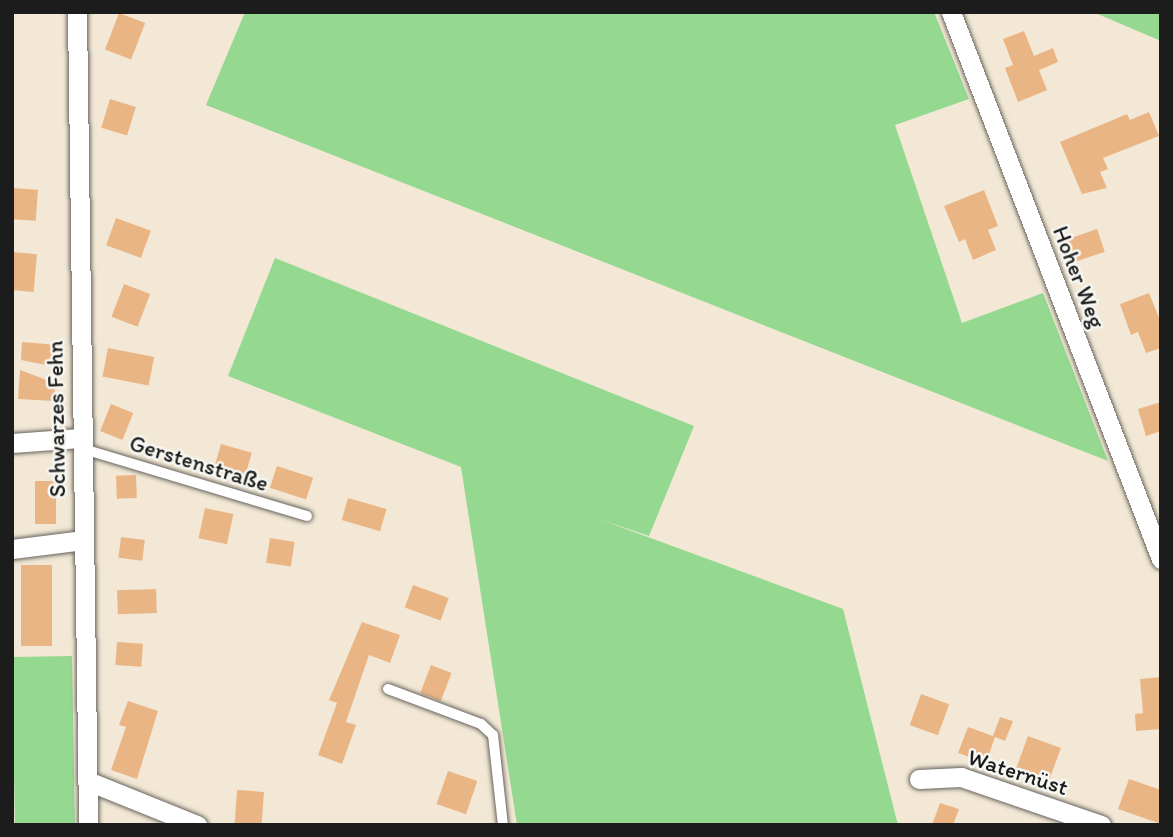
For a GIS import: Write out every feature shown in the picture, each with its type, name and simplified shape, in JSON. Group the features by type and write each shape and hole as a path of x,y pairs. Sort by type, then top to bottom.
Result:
{"street":[{"name":"Schwarzes Fehn","path":"77,12 80,443 88,825"},
{"name":"Hoher Weg","path":"951,12 1161,559"},
{"path":"12,443 80,443"},
{"path":"12,549 83,540"},
{"name":"Waternüst","path":"919,779 961,777 1101,825"},
{"path":"88,781 197,825"}],"lane":[{"name":"Gerstenstraße","path":"80,443 307,516"},
{"path":"388,689 481,724 493,735 503,825"}],"green space":[{"path":"245,12 934,12 969,99 895,125 962,323 1043,293 1108,461 206,105"},
{"path":"1093,12 1161,12 1161,41"},
{"path":"275,258 694,426 649,536 599,519 843,609 898,825 517,825 461,467 228,376"},
{"path":"72,656 75,825 15,825 12,657"}],"building":[{"path":"119,13 145,23 131,59 105,49"},
{"path":"1024,31 1034,56 1053,48 1058,62 1039,70 1047,90 1018,102 1005,68 1013,65 1003,39"},
{"path":"110,99 136,107 127,136 101,128"},
{"path":"1149,112 1159,136 1103,158 1108,169 1100,172 1107,188 1082,194 1060,142 1127,114 1130,120"},
{"path":"12,188 38,190 36,221 12,219"},
{"path":"984,190 998,226 988,230 996,250 973,260 965,239 959,242 944,206"},
{"path":"116,218 151,231 141,258 106,245"},
{"path":"1097,229 1105,252 1075,262 1067,239"},
{"path":"12,252 37,254 34,292 12,290"},
{"path":"124,284 150,294 138,327 111,317"},
{"path":"1149,293 1161,323 1161,348 1146,353 1138,332 1131,335 1120,304"},
{"path":"22,342 58,345 56,367 21,360"},
{"path":"108,348 154,357 149,385 102,376"},
{"path":"20,370 55,383 54,401 18,399"},
{"path":"1161,402 1161,431 1146,436 1138,409"},
{"path":"111,404 133,413 122,440 100,431"},
{"path":"221,444 252,453 244,480 213,471"},
{"path":"277,466 313,478 306,500 270,488"},
{"path":"136,475 137,498 117,499 116,476"},
{"path":"35,481 56,481 56,524 35,524"},
{"path":"348,498 386,509 380,531 342,520"},
{"path":"205,508 233,514 227,544 199,538"},
{"path":"121,537 145,540 142,561 118,558"},
{"path":"270,538 295,542 291,567 266,563"},
{"path":"21,565 52,565 52,646 21,646"},
{"path":"413,585 449,598 440,621 405,608"},
{"path":"156,589 157,613 118,614 117,590"},
{"path":"362,622 400,635 390,663 369,655 346,722 356,725 342,764 318,755 337,703 329,700"},
{"path":"117,642 143,644 141,667 115,665"},
{"path":"431,665 452,673 441,701 420,693"},
{"path":"1161,677 1161,729 1136,731 1135,714 1143,713 1140,679"},
{"path":"921,694 949,704 938,735 910,725"},
{"path":"128,701 158,711 137,779 111,770 126,727 119,725"},
{"path":"1000,717 1013,721 1005,741 995,737 986,763 958,753 968,727 993,736"},
{"path":"1028,736 1061,748 1049,781 1016,769"},
{"path":"448,771 477,781 466,814 437,804"},
{"path":"1129,779 1161,790 1161,824 1118,809"},
{"path":"237,790 264,792 262,825 235,824"},
{"path":"940,803 959,809 953,825 932,825"}]}
